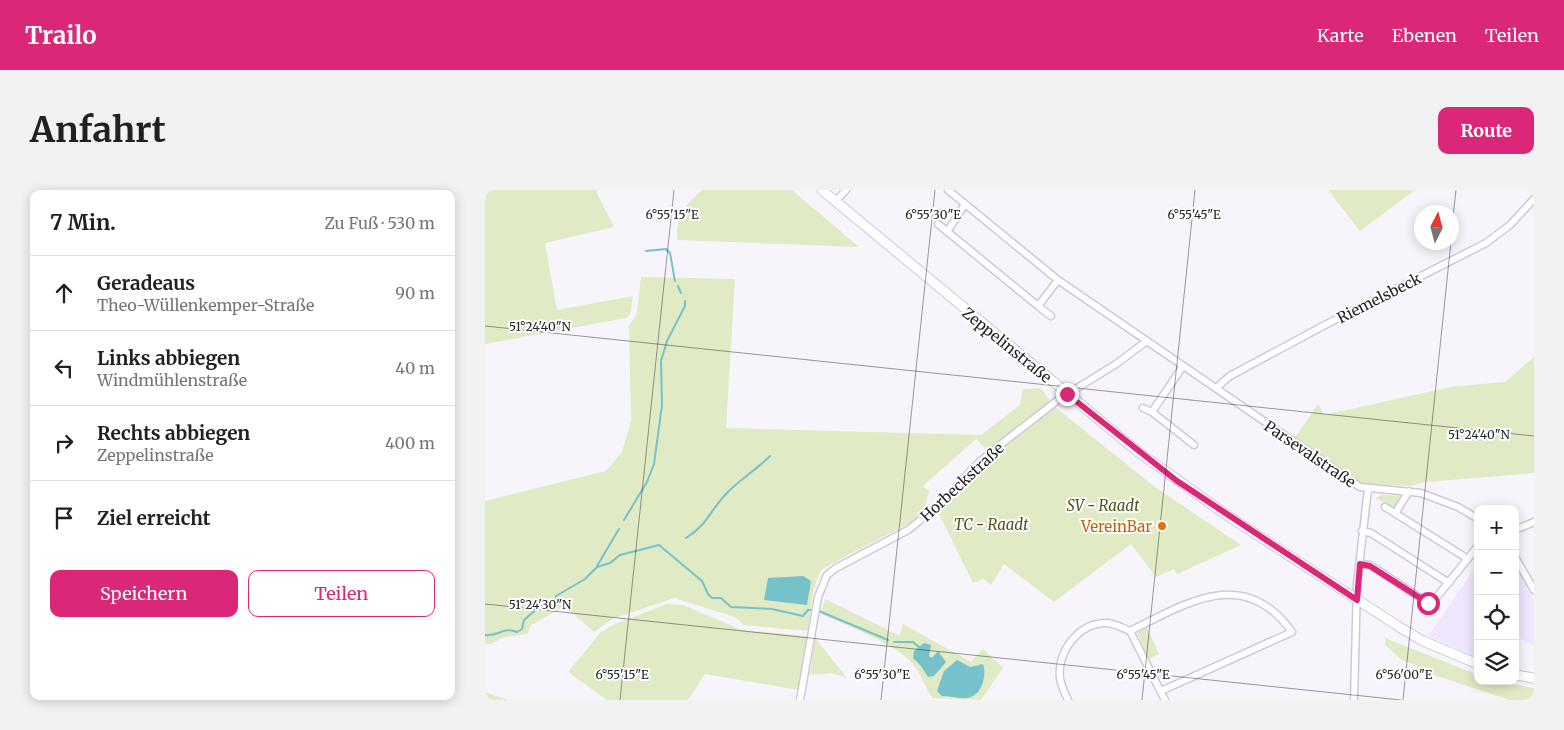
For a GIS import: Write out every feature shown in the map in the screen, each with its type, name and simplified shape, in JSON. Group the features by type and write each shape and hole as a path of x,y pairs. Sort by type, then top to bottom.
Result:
{"main road":[{"name":"Zeppelinstraße","path":"822,190 1067,394 1177,481 1357,600 1423,641 1474,662"},
{"path":"1519,676 1534,678"}],"street":[{"path":"835,202 846,190"},
{"name":"Parsevalstraße","path":"948,190 1058,280 1361,487 1409,491 1440,499 1474,517"},
{"name":"Riemelsbeck","path":"1216,388 1230,376 1486,243 1510,225 1534,199"},
{"path":"947,232 965,204"},
{"path":"938,224 1051,316"},
{"path":"1038,306 1058,280"},
{"name":"Horbeckstraße","path":"800,700 815,606 827,575 836,568 908,530 933,512 984,458 1067,394 1116,364 1147,341"},
{"path":"1152,412 1183,366"},
{"path":"1143,408 1152,412 1195,445"},
{"path":"1354,700 1357,600 1367,489"},
{"path":"1396,512 1409,491"},
{"path":"1385,507 1396,512 1468,559"},
{"path":"1519,528 1534,522"},
{"path":"1362,532 1371,533 1449,583"},
{"path":"1360,564 1370,566 1428,603 1436,601 1475,550"},
{"path":"1519,564 1534,590"},
{"path":"1130,631 1192,601 1209,595 1225,594 1243,596 1264,605 1276,614 1292,632 1161,691"},
{"path":"1068,700 1060,678 1063,653 1079,633 1099,624 1110,623 1130,631 1165,700"}],"shaded area":[{"path":"1474,570 1474,655 1428,636"},
{"path":"1519,573 1534,601 1534,646 1519,638"}],"green space":[{"path":"485,190 597,190 597,194 614,227 545,243 557,310 633,296 630,315 626,318 485,344"},
{"path":"702,190 792,190 859,247 677,240 678,224 682,212"},
{"path":"1328,190 1415,190 1360,231"},
{"path":"641,277 735,279 726,428 981,435 1020,405 1023,389 1041,388 1050,401 988,451 976,439 923,486 929,492 922,516 821,571 813,593 808,631 744,625 735,617 674,598 612,619 594,632 564,606 530,626 528,634 504,637 491,644 485,644 485,501 606,471 622,452 631,421 629,326 637,314"},
{"path":"1534,357 1534,473 1426,482 1411,486 1362,484 1294,439 1318,404 1324,415 1450,387 1505,382"},
{"path":"1055,407 1155,487 1241,545 1177,574 1174,569 1156,577 1131,544 1054,602 1004,564 991,585 984,579 973,583 939,514 983,464"},
{"path":"1381,495 1402,497 1397,507 1393,508 1376,498"},
{"path":"825,599 900,636 903,624 971,662 983,649 1003,668 981,700 933,698 916,668 899,652 873,637 821,614"},
{"path":"667,604 683,605 742,630 807,636 799,690 705,674 688,700 607,700 568,672 601,632 615,624"},
{"path":"1147,627 1159,654 1149,659 1137,632"},
{"path":"815,638 847,678 831,673 810,675"},
{"path":"1385,638 1474,673 1474,685 1518,685 1534,688 1534,700 1509,700 1416,669 1417,665 1403,661 1385,645"},
{"path":"485,692 508,700 485,700"}],"water":[{"path":"803,576 811,581 807,605 764,600 768,578"},
{"path":"924,643 931,645 929,656 932,658 938,651 946,662 934,676 928,677 913,658 914,651"},
{"path":"957,660 970,667 983,664 984,680 980,690 967,698 942,696 937,691 944,671"}],"waterway":[{"path":"646,251 666,249 670,253 675,281"},
{"path":"678,286 681,293"},
{"path":"624,520 647,482 654,464 662,405 661,361 667,341 685,306 685,301"},
{"path":"686,538 704,523 730,490 770,456"},
{"path":"597,566 619,529"},
{"path":"485,635 493,635 508,630 517,632 522,629 524,620 545,602 556,600 556,596 585,579 597,567 610,563 620,555 659,545 702,581 712,598 721,598 731,607 772,609 803,616 808,610 811,610"},
{"path":"819,611 888,640"},
{"path":"894,642 913,642 920,648"}],"place":[{"name":"VereinBar","path":"1162,526"}],"route":[{"path":"1067,394 1177,481 1357,600 1360,564 1370,566 1428,603"}],"park label":[{"name":"SV - Raadt","path":"1103,505"},
{"name":"TC - Raadt","path":"991,524"}]}
